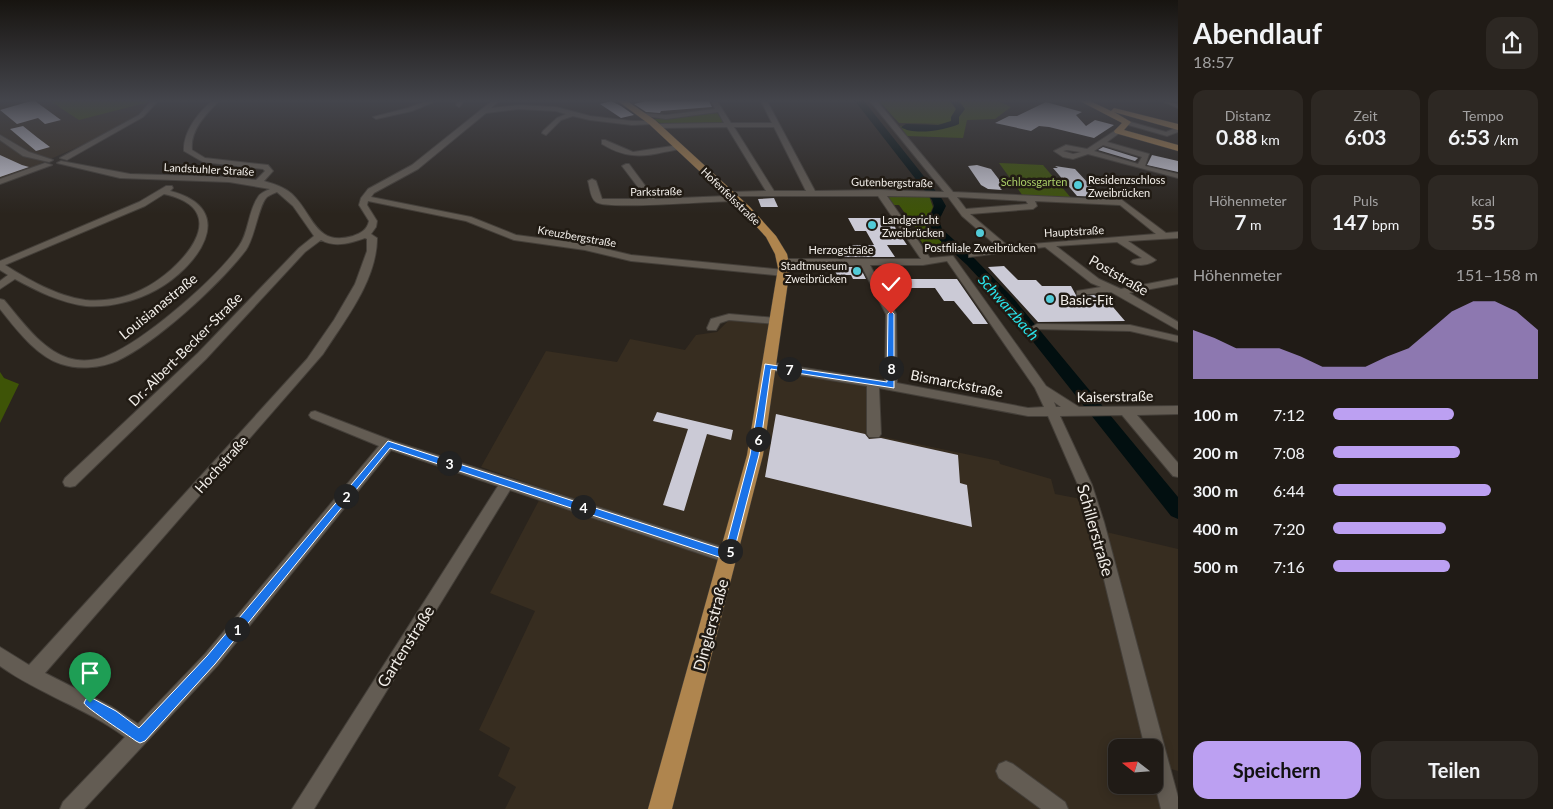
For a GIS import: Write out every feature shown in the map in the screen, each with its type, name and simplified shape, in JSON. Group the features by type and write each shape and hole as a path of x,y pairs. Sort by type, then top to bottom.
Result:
{"main road":[{"name":"Hofenfelsstraße","path":"670,139 746,209 771,236 783,268"},
{"path":"1145,139 1178,148"},
{"name":"Dinglerstraße","path":"660,809 755,455 783,268"}],"street":[{"path":"4,139 26,154 48,163"},
{"path":"62,161 101,139"},
{"path":"189,139 187,143 188,151 203,160 265,167 269,171 268,174 258,182"},
{"path":"319,237 328,241 340,241 365,234 373,224 363,205 367,195 415,167 451,139"},
{"path":"738,139 770,193"},
{"path":"783,139 811,192"},
{"path":"905,139 951,194 963,212 1006,249"},
{"path":"1105,139 1086,152 1074,157 1058,151 1064,148 1074,149 1086,152 1141,167 1178,176"},
{"path":"604,142 621,153 637,156 679,147"},
{"path":"1100,142 1146,156 1141,167"},
{"name":"Landstuhler Straße","path":"48,163 62,161 132,177 258,182 277,188 289,196 319,237"},
{"path":"0,182 48,163"},
{"path":"626,166 653,202"},
{"path":"0,265 142,204 164,192 181,179"},
{"name":"Parkstraße","path":"592,181 597,199 600,202 653,202 732,196"},
{"name":"Louisianastraße","path":"0,302 44,349 56,357 83,364 113,357 156,329 224,268 248,239 262,197 277,188"},
{"path":"0,265 66,298 86,303 118,301 156,286 174,273 192,256 202,240 204,231 203,220 194,205 183,197 164,192"},
{"path":"880,192 927,261"},
{"name":"Gutenbergstraße","path":"732,196 755,193 880,192 1122,203 1163,235"},
{"path":"746,209 744,199 755,193"},
{"path":"963,212 1033,206 1029,198"},
{"name":"Kreuzbergstraße","path":"371,199 468,219 514,236 585,247 631,258 783,268"},
{"name":"Hochstraße","path":"31,676 311,362 343,316 362,278 373,244 372,238 365,234"},
{"name":"Hauptstraße","path":"972,255 1006,249 1178,235"},
{"name":"Dr.-Albert-Becker-Straße","path":"70,482 202,356 302,250 319,237"},
{"path":"1120,240 1150,260 1136,262"},
{"name":"Poststraße","path":"1048,245 1079,270 1178,327"},
{"name":"Herzogstraße","path":"783,268 864,262 927,261 950,258"},
{"name":"Schillerstraße","path":"950,258 962,278 1041,387 1084,485 1097,522 1171,809"},
{"path":"864,262 891,314 891,386"},
{"path":"0,286 15,274"},
{"path":"1081,293 1115,291 1178,281"},
{"path":"712,328 715,321 723,317 776,321"},
{"path":"1037,327 1130,328 1178,338"},
{"name":"Bismarckstraße","path":"768,366 873,382 1018,410 1052,412"},
{"path":"873,382 874,434"},
{"path":"1041,387 1078,411"},
{"path":"1124,410 1178,472"},
{"name":"Kaiserstraße","path":"1052,412 1178,410"},
{"path":"315,415 388,444 597,511 629,525 728,556"},
{"path":"70,809 211,660 388,444"},
{"name":"Gartenstraße","path":"302,809 508,482"},
{"path":"0,656 31,676 96,706 140,737"},
{"path":"1006,771 1058,809"}],"shaded area":[{"path":"0,139 95,139 39,164 34,169 0,181"},
{"path":"731,318 771,321 762,370 868,386 869,434 999,461 1000,464 1051,479 1055,494 1081,499 1089,528 1178,549 1178,771 1163,767 1163,739 1108,739 1108,794 1160,794 1164,809 505,809 516,787 498,776 510,748 479,730 535,611 490,593 545,489 481,467 546,351 617,362 630,339 685,350 696,335 717,332"}],"green space":[{"name":"Schlossgarten","path":"999,163 1043,165 1072,199 1023,196"},
{"path":"887,195 929,196 933,207 927,220 927,225 945,245 924,245 914,232 918,231 899,205 894,205"},
{"path":"0,372 4,378 19,384 0,423"}],"building":[{"path":"22,139 39,139 50,147 36,151"},
{"path":"1103,147 1138,158 1135,161 1098,150"},
{"path":"0,155 22,165 29,167 0,177"},
{"path":"1152,155 1178,161 1178,172 1147,165"},
{"path":"977,165 991,169 1004,186 1000,188 1002,190 988,189 981,185 968,166"},
{"path":"1055,166 1075,169 1101,197 1077,196 1053,168 1058,168"},
{"path":"774,198 778,207 761,207 758,199"},
{"path":"848,218 889,218 907,245 887,245 895,257 842,257 838,250 853,250 851,245 874,245 866,231 855,231"},
{"path":"1004,266 1018,280 1036,280 1042,286 1071,286 1077,297 1094,295 1113,307 1125,321 1038,322 988,267"},
{"path":"833,267 860,267 866,279 853,279 851,275 837,275"},
{"path":"879,267 900,267 907,279 957,279 988,324 973,324 954,301 944,301 935,288 900,288 892,274 883,274"},
{"path":"657,412 733,430 731,440 707,434 684,511 663,505 688,429 653,421"},
{"path":"776,414 865,434 869,439 881,438 958,455 960,483 967,485 972,527 765,477"}],"waterway":[{"name":"Schwarzbach","path":"889,139 937,199 940,206 933,220 933,225 938,232 971,262 1009,302 1178,511"}],"place":[{"name":"Residenzschloss Zweibrücken","path":"1078,185"},
{"name":"Landgericht Zweibrücken","path":"872,225"},
{"name":"Postfiliale Zweibrücken","path":"980,233"},
{"name":"Stadtmuseum Zweibrücken","path":"857,271"},
{"name":"Basic-Fit","path":"1050,299"}],"route":[{"path":"90,703 112,715 140,737 183,692 245,620 388,444 597,511 629,525 728,556 755,455 768,366 891,386 891,314"}]}
